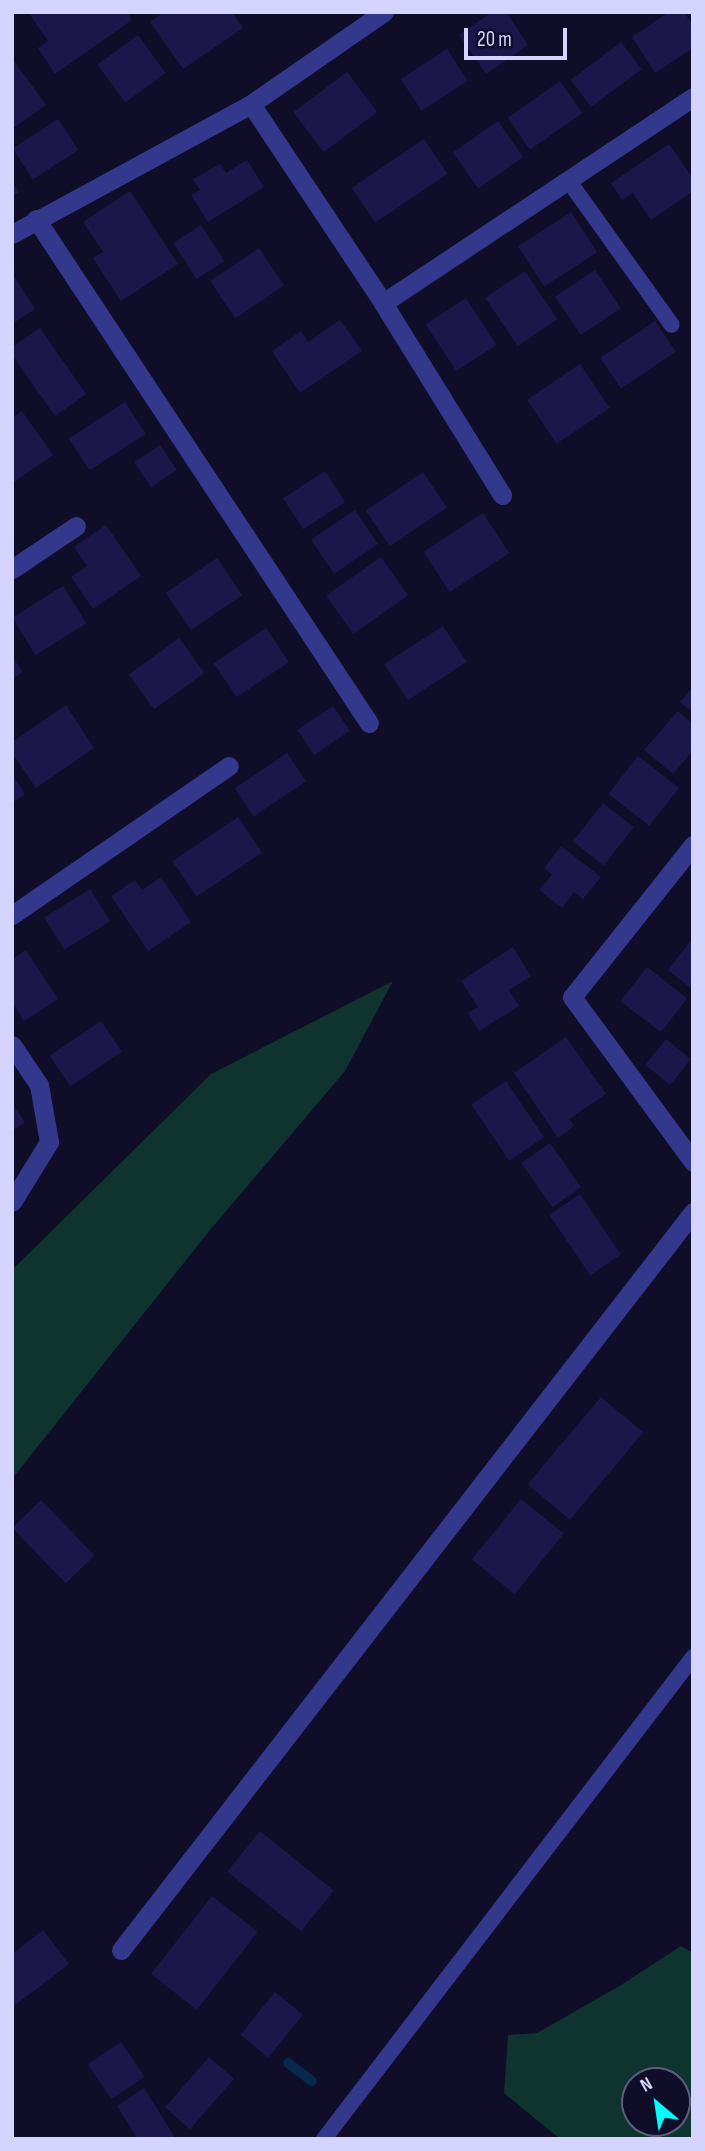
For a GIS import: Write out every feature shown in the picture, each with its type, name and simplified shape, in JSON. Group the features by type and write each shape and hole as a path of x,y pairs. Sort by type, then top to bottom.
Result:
{"street":[{"path":"12,234 251,104 384,12"},
{"path":"383,303 693,97"},
{"path":"251,104 383,303 502,495"},
{"path":"36,219 369,723"},
{"path":"12,569 76,526"},
{"path":"12,915 229,766"},
{"path":"693,845 572,997 693,1162"},
{"path":"12,1045 40,1086 49,1142 12,1202"},
{"path":"121,1950 693,1212"}],"lane":[{"path":"568,180 672,325"},
{"path":"324,2139 693,1657"}],"green space":[{"path":"393,981 345,1071 210,1230 12,1479 12,1271 15,1267 211,1074"},
{"path":"681,1946 693,1953 693,2139 560,2139 504,2093 508,2035 537,2033 621,1985"}],"building":[{"path":"28,12 127,12 132,20 55,74 38,48 48,41"},
{"path":"164,12 232,12 243,28 183,69 150,22"},
{"path":"492,12 506,12 528,45 486,74 459,35"},
{"path":"669,12 684,12 693,25 693,48 655,73 632,37"},
{"path":"138,35 166,73 125,102 98,64"},
{"path":"621,42 641,69 591,107 571,80"},
{"path":"447,49 468,81 422,111 401,79"},
{"path":"14,61 46,105 12,129 12,62"},
{"path":"347,72 377,112 324,152 293,112"},
{"path":"560,81 582,113 530,150 508,118"},
{"path":"58,119 78,150 33,179 13,148"},
{"path":"498,121 523,157 478,189 453,153"},
{"path":"424,139 447,174 375,222 352,188"},
{"path":"669,144 693,178 693,191 651,220 633,193 622,200 611,183"},
{"path":"247,160 264,187 208,222 191,195 200,190 193,179 220,164 226,173"},
{"path":"12,182 19,192 12,197"},
{"path":"130,191 178,264 121,301 93,258 103,252 83,222"},
{"path":"571,212 597,252 544,287 518,246"},
{"path":"201,225 224,261 197,279 173,243"},
{"path":"259,248 284,285 235,318 210,281"},
{"path":"595,270 621,308 581,335 555,297"},
{"path":"525,271 557,319 518,346 485,298"},
{"path":"12,273 35,309 12,324"},
{"path":"466,298 496,345 456,371 426,324"},
{"path":"340,320 362,351 300,393 272,351 301,331 308,342"},
{"path":"655,321 676,352 621,389 600,358"},
{"path":"40,328 86,394 55,416 12,355 12,347"},
{"path":"580,364 610,408 557,444 527,400"},
{"path":"125,402 146,434 90,470 69,438"},
{"path":"22,411 53,455 12,483 12,418"},
{"path":"160,445 177,470 151,487 134,462"},
{"path":"325,471 345,502 303,529 283,498"},
{"path":"423,472 447,508 390,546 366,511"},
{"path":"355,510 378,544 334,574 311,540"},
{"path":"483,513 509,553 450,592 423,552"},
{"path":"106,525 141,576 93,609 71,577 87,566 74,547"},
{"path":"381,557 408,596 353,634 326,595"},
{"path":"217,558 242,595 191,630 166,593"},
{"path":"63,586 86,623 35,655 12,618"},
{"path":"443,626 466,662 408,700 384,664"},
{"path":"266,628 289,662 237,697 214,663"},
{"path":"179,638 204,673 154,709 129,674"},
{"path":"12,656 23,672 12,679"},
{"path":"693,687 693,712 680,702"},
{"path":"66,705 94,748 36,788 12,753 12,742"},
{"path":"333,706 350,731 314,755 297,730"},
{"path":"678,711 693,724 693,751 673,774 644,750"},
{"path":"287,753 306,781 254,816 235,788"},
{"path":"638,756 679,788 649,826 608,794"},
{"path":"12,774 25,794 12,803"},
{"path":"603,803 634,827 604,866 573,842"},
{"path":"238,817 262,853 197,897 173,861"},
{"path":"561,846 601,877 583,899 574,892 562,908 539,890 552,875 544,868"},
{"path":"161,877 191,922 148,951 111,896 135,880 142,890"},
{"path":"90,889 110,921 64,950 44,918"},
{"path":"693,938 693,990 668,970"},
{"path":"513,947 531,976 509,990 519,1006 479,1031 468,1013 478,1007 461,981"},
{"path":"26,950 58,999 24,1021 12,1002 12,959"},
{"path":"647,967 687,998 661,1032 621,1001"},
{"path":"101,1021 122,1052 70,1086 50,1056"},
{"path":"566,1037 606,1094 569,1119 574,1126 558,1138 514,1073"},
{"path":"666,1039 691,1059 670,1085 645,1065"},
{"path":"506,1081 544,1137 509,1161 471,1104"},
{"path":"12,1104 25,1122 12,1131"},
{"path":"550,1143 581,1187 552,1207 521,1163"},
{"path":"580,1194 621,1255 590,1275 549,1215"},
{"path":"601,1397 643,1432 570,1520 528,1484"},
{"path":"521,1499 564,1534 515,1594 472,1560"},
{"path":"41,1500 94,1555 66,1583 12,1528"},
{"path":"260,1831 334,1891 301,1931 227,1871"},
{"path":"212,1896 258,1932 197,2010 151,1974"},
{"path":"43,1930 69,1964 14,2006 12,1954"},
{"path":"275,1992 303,2015 268,2057 240,2035"},
{"path":"121,2042 144,2077 111,2099 88,2064"},
{"path":"209,2057 234,2079 190,2129 165,2108"},
{"path":"144,2088 176,2139 138,2139 117,2106"}],"waterway":[{"path":"288,2063 312,2081"}]}
